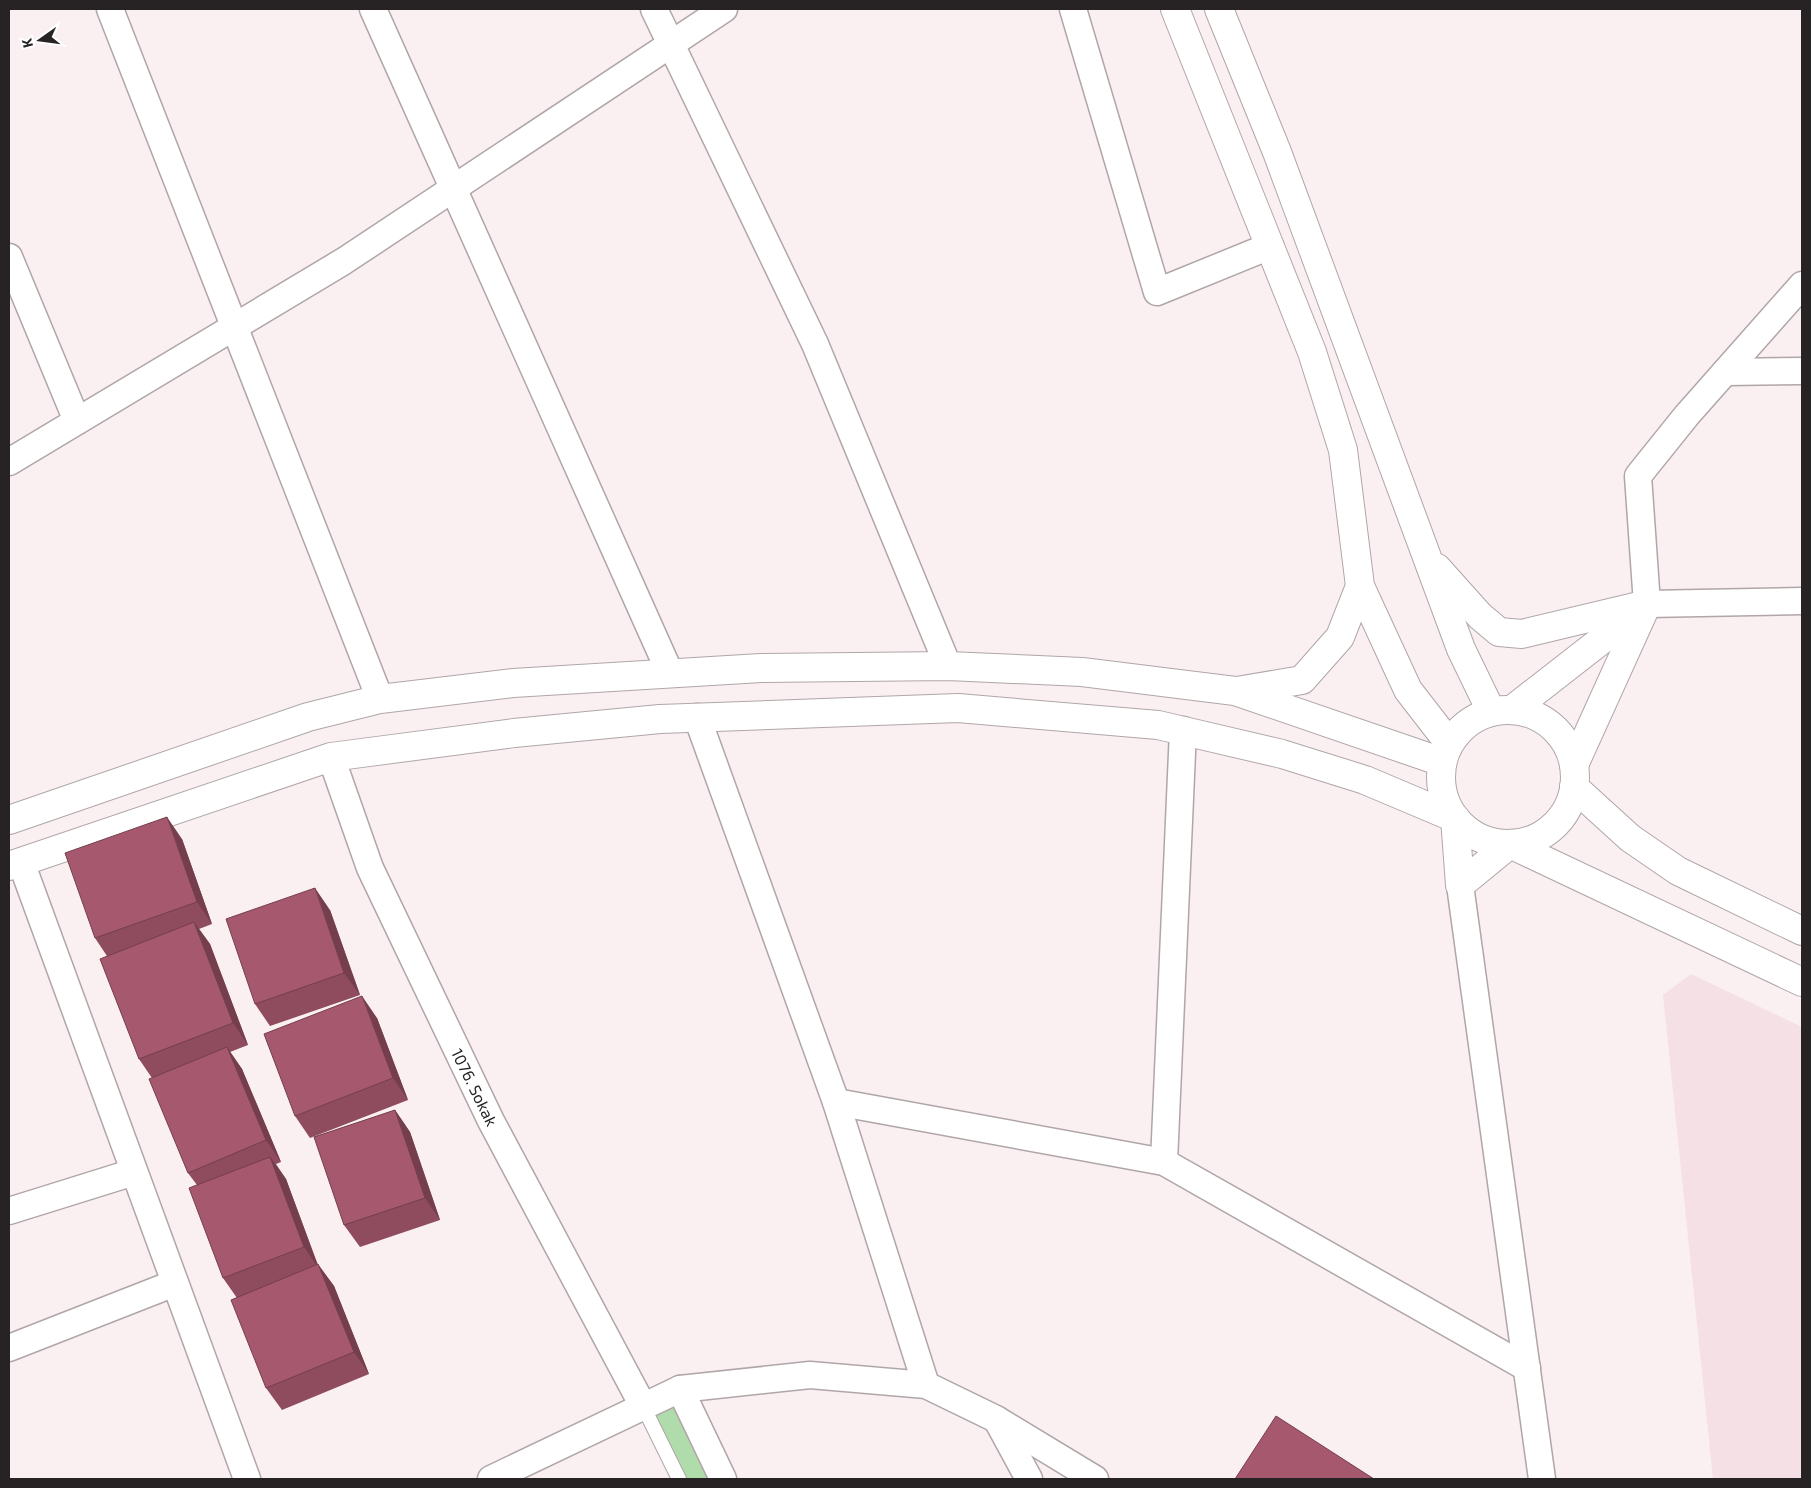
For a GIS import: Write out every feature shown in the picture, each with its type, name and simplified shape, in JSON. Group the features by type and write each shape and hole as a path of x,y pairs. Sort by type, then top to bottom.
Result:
{"main road":[{"path":"1176,9 1312,352 1343,450 1360,586 1408,690 1446,753"},
{"path":"1219,9 1277,152 1461,649 1502,710 1535,715 1553,727 1567,744 1574,776 1630,838 1678,871 1802,931"},
{"path":"1429,560 1480,616 1499,632 1522,634 1647,604"},
{"path":"1235,691 1302,680 1340,637 1360,586"},
{"path":"1647,604 1502,710 1474,718 1460,729 1446,753 1441,782 1445,801 1455,818 1470,833 1490,841 1510,844 1802,982"},
{"path":"1460,885 1510,844 1533,839 1552,827 1567,809 1574,776 1647,604"},
{"path":"9,820 308,717 380,699 513,683 761,668 948,666 1082,672 1235,691 1446,753"},
{"path":"15,864 331,757 514,733 660,719 958,708 1158,725 1183,730 1282,754 1365,780 1455,818"},
{"path":"1455,818 1460,885"}],"street":[{"path":"110,9 380,699"},
{"path":"373,9 670,674"},
{"path":"654,9 816,344 948,666"},
{"path":"9,462 344,261 724,9"},
{"path":"1073,9 1157,292 1270,246"},
{"path":"9,257 77,421"},
{"path":"1802,286 1687,415 1638,476 1647,604 1802,602"},
{"path":"1725,372 1802,371"},
{"path":"697,718 836,1102 926,1385"},
{"path":"1164,1162 1183,730"},
{"name":"1076. Sokak","path":"331,757 370,868 491,1121 643,1406"},
{"path":"15,864 134,1172 246,1479"},
{"path":"1460,885 1542,1479"},
{"path":"836,1102 1164,1162 1527,1368"},
{"path":"9,1211 134,1172"},
{"path":"9,1348 175,1283"},
{"path":"491,1479 680,1389 810,1374 926,1385 996,1418 1095,1479"},
{"path":"680,1389 723,1479"},
{"path":"996,1418 1029,1479"}],"lane":[{"path":"643,1406 679,1479"}],"shaded area":[{"path":"1691,974 1802,1027 1802,1479 1713,1479 1663,995"}],"green space":[{"path":"680,1389 723,1479 679,1479 643,1406"}],"building":[{"path":"167,817 197,902 95,938 65,853"},
{"path":"315,888 344,973 255,1004 226,919"},
{"path":"194,922 233,1023 139,1059 100,959"},
{"path":"362,996 393,1078 295,1116 264,1034"},
{"path":"227,1047 266,1140 188,1173 149,1079"},
{"path":"395,1110 425,1198 344,1225 314,1137"},
{"path":"270,1157 304,1247 223,1278 189,1188"},
{"path":"318,1264 354,1352 266,1388 231,1300"},
{"path":"1276,1416 1374,1479 1235,1479"}]}
